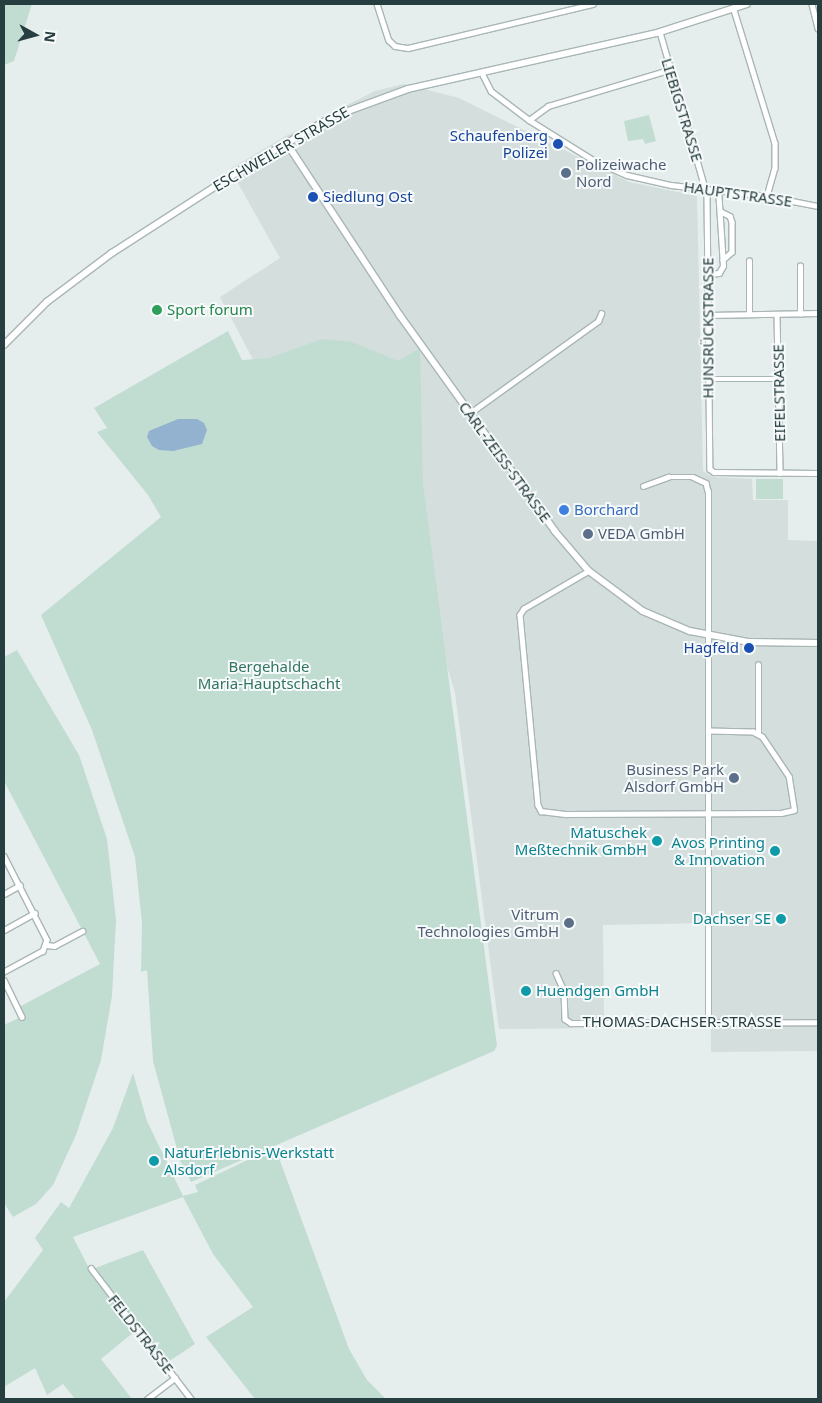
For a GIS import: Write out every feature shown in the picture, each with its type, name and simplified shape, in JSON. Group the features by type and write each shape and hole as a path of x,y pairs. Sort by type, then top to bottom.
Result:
{"street":[{"path":"376,4 385,34 395,46 403,48 593,4"},
{"name":"ESCHWEILER STRASSE","path":"4,345 47,302 112,253 287,143 352,108 408,89 484,75 660,32 734,10 747,4"},
{"path":"812,4 818,28"},
{"path":"734,10 775,143 775,168 767,196"},
{"name":"LIEBIGSTRASSE","path":"660,32 669,70 706,187"},
{"path":"529,120 548,106 669,70"},
{"name":"HAUPTSTRASSE","path":"484,75 491,91 529,120 592,160 627,175 671,185 706,187 818,206"},
{"name":"CARL-ZEISS-STRASSE","path":"287,143 334,218 470,413 555,531 589,571 643,611 708,636 749,642 818,643"},
{"name":"HUNSRÜCKSTRASSE","path":"706,187 710,469 714,472 780,473"},
{"path":"708,274 722,271 723,260 718,189"},
{"path":"720,211 730,216 732,222 732,252 723,260"},
{"path":"749,261 749,314"},
{"path":"800,266 800,314"},
{"path":"470,413 598,321 602,314"},
{"name":"EIFELSTRASSE","path":"777,314 780,378 780,473"},
{"path":"708,315 818,314"},
{"path":"709,378 780,378"},
{"path":"780,473 818,473"},
{"path":"644,486 668,477 693,476 706,483 708,502 709,731 708,1022"},
{"path":"589,571 524,609 520,615 538,805 541,811 552,814 781,813 794,810 789,777 758,733 758,665"},
{"path":"709,731 758,733"},
{"path":"4,857 46,932 47,944 43,951 4,972"},
{"path":"4,894 20,884"},
{"path":"4,930 35,913"},
{"path":"47,944 59,944 82,932"},
{"name":"THOMAS-DACHSER-STRASSE","path":"556,973 564,990 568,1022 818,1022"},
{"path":"4,980 22,1017"},
{"name":"FELDSTRASSE","path":"91,1268 192,1399"},
{"path":"147,1399 175,1378"}],"shaded area":[{"path":"404,84 459,98 629,182 697,196 703,471 713,477 752,479 753,500 788,500 788,540 818,541 818,1051 711,1052 710,923 603,925 604,1028 499,1029 455,693 443,653 259,371 220,297 280,258 230,169 286,136 375,91"}],"green space":[{"path":"4,4 32,4 14,61 4,65"},
{"path":"649,115 656,141 645,144 643,139 628,141 624,121"},
{"name":"Bergehalde Maria-Hauptschacht","path":"228,331 242,360 269,358 322,339 352,342 398,361 420,348 423,483 497,1046 494,1051 191,1182 180,1160 153,1061 147,970 141,972 142,923 135,857 92,730 41,615 161,517 148,495 97,432 107,428 94,408"},
{"path":"756,479 783,479 783,499 756,499"},
{"path":"17,650 79,755 107,839 116,920 112,996 101,1060 76,1135 53,1185 36,1204 13,1217 4,1203 4,1025 23,1016 19,1007 100,964 4,781 4,657"},
{"path":"133,1073 147,1121 183,1196 198,1192 195,1185 275,1147 349,1349 367,1380 386,1399 255,1399 206,1337 253,1307 213,1254 183,1197 73,1237 90,1270 143,1250 195,1344 168,1362 140,1327 101,1359 132,1399 75,1399 63,1384 47,1395 35,1368 4,1387 4,1302 43,1250 35,1238 61,1202 69,1208 113,1128"}],"water":[{"path":"178,419 197,419 204,423 207,430 202,444 173,451 159,450 152,446 147,437 149,431"}],"place":[{"name":"Schaufenberg Polizei","path":"558,144"},
{"name":"Polizeiwache Nord","path":"566,173"},
{"name":"Siedlung Ost","path":"313,197"},
{"name":"Sport forum","path":"157,310"},
{"name":"Borchard","path":"564,510"},
{"name":"VEDA GmbH","path":"588,534"},
{"name":"Hagfeld","path":"749,648"},
{"name":"Business Park Alsdorf GmbH","path":"734,778"},
{"name":"Matuschek Meßtechnik GmbH","path":"657,841"},
{"name":"Avos Printing & Innovation","path":"775,851"},
{"name":"Dachser SE","path":"781,919"},
{"name":"Vitrum Technologies GmbH","path":"569,923"},
{"name":"Huendgen GmbH","path":"526,991"},
{"name":"NaturErlebnis-Werkstatt Alsdorf","path":"154,1161"}]}
